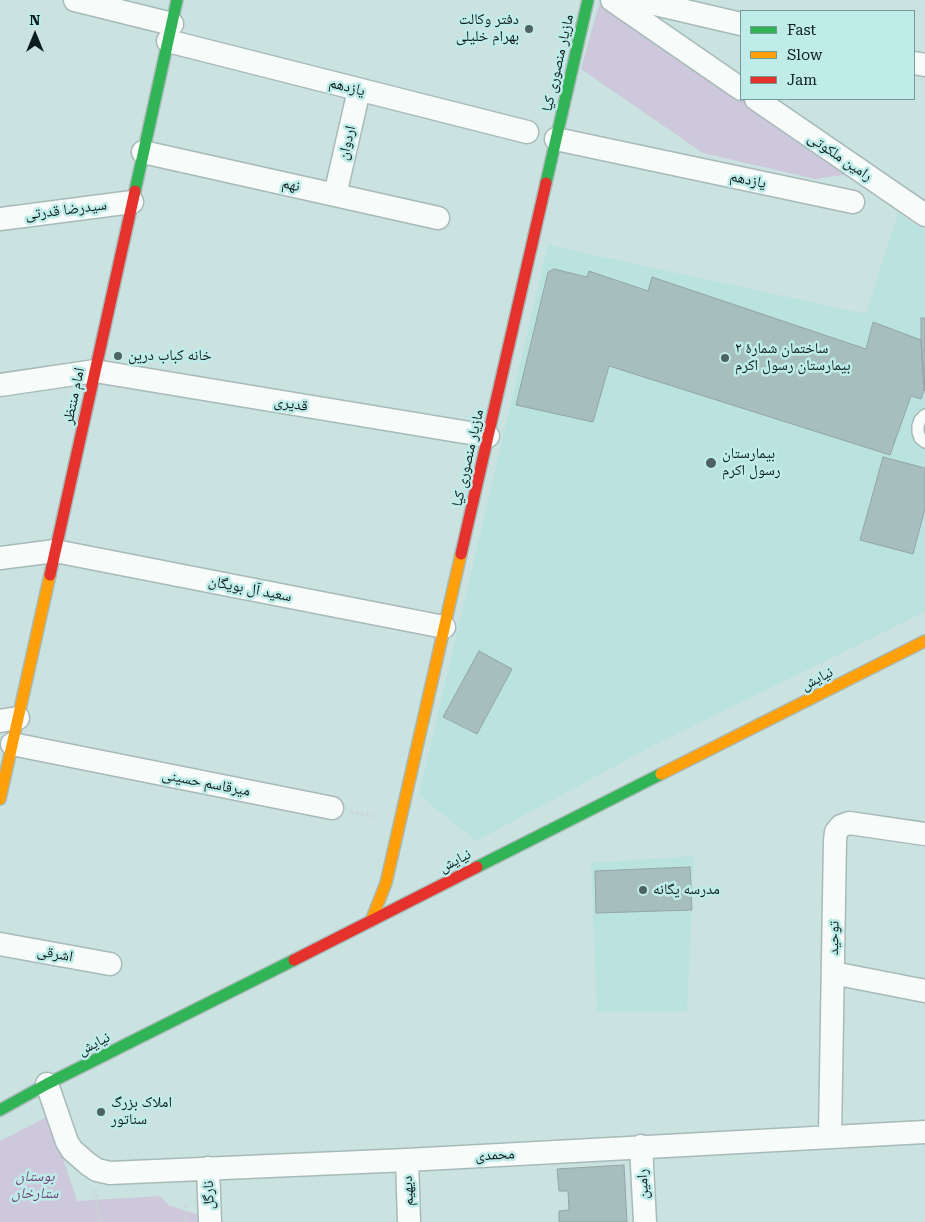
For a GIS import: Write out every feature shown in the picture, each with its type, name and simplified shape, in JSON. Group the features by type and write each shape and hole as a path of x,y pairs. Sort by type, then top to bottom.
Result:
{"main road":[{"name":"امام منتظر","path":"0,799 12,744 9,719 55,551 177,0"},
{"name":"مازیار منصوری کیا","path":"371,921 386,884 588,0"},
{"name":"نیایش","path":"0,1110 47,1084 925,641"}],"street":[{"name":"یازدهم","path":"75,0 170,33 359,90 527,132"},
{"path":"612,0 740,88"},
{"path":"638,0 740,24"},
{"name":"اردوان","path":"336,195 359,90"},
{"name":"رامین ملکوتی","path":"757,100 925,215"},
{"name":"یازدهم","path":"556,139 852,202"},
{"name":"نهم","path":"143,152 438,218"},
{"name":"سیدرضا قدرتی","path":"0,219 132,202"},
{"name":"قدیری","path":"0,385 95,371 488,436"},
{"name":"سعید آل بویگان","path":"0,558 55,551 444,627"},
{"name":"میرقاسم حسینی","path":"12,744 332,808"},
{"name":"توحید","path":"830,1136 836,832 841,826 849,823 925,834"},
{"name":"اشرقی","path":"0,944 110,964"},
{"path":"833,973 925,991"},
{"name":"محمدی","path":"47,1084 72,1150 88,1164 98,1170 110,1173 406,1160 925,1132"},
{"name":"رامین","path":"641,1146 645,1222"},
{"name":"دیهیم","path":"406,1160 409,1222"},
{"name":"نارگل","path":"208,1168 210,1222"}],"lane":[{"path":"925,415 920,420 918,426 920,438 925,442"}],"path":[{"path":"332,808 400,822"}],"shaded area":[{"name":"بیمارستان رسول اکرم","path":"898,213 925,231 925,612 656,744 476,841 419,795 548,245 866,314"},
{"path":"694,856 687,1011 597,1012 591,863"}],"green space":[{"path":"600,1 740,98 740,100 743,100 850,174 815,179 703,153 581,69"},
{"name":"بوستان ستارخان","path":"49,1116 77,1201 160,1196 170,1206 197,1214 200,1222 0,1222 0,1141"}],"building":[{"name":"ساختمان شمارهٔ ۲ بیمارستان رسول اکرم","path":"554,269 587,277 589,271 648,291 652,277 866,349 873,322 921,340 924,391 921,399 911,396 890,455 609,366 593,422 516,405 548,272"},
{"path":"921,318 925,318 925,391 921,340"},
{"path":"883,457 925,468 925,509 913,554 860,540"},
{"path":"479,651 512,669 477,734 443,717"},
{"name":"مدرسه یگانه","path":"690,867 692,910 596,913 595,871"},
{"path":"624,1165 627,1222 559,1222 559,1211 569,1210 568,1191 559,1191 557,1169"}],"traffic: fast":[{"path":"135,191 177,0"},
{"path":"546,183 588,0"},
{"path":"477,867 661,774"},
{"path":"0,1110 47,1084 294,960"}],"traffic: slow":[{"path":"371,921 386,883 461,554"},
{"path":"0,799 50,575"},
{"path":"661,774 925,641"}],"traffic: jam":[{"path":"461,554 546,183"},
{"path":"50,575 135,191"},
{"path":"294,960 477,867"}],"place":[{"name":"دفتر وکالت بهرام خلیلی","path":"529,29"},
{"name":"خانه کباب درین","path":"118,356"},
{"name":"ساختمان شمارهٔ ۲ بیمارستان رسول اکرم","path":"725,358"},
{"name":"بیمارستان رسول اکرم","path":"711,463"},
{"name":"مدرسه یگانه","path":"643,890"},
{"name":"املاک بزرگ سناتور","path":"101,1112"}]}
